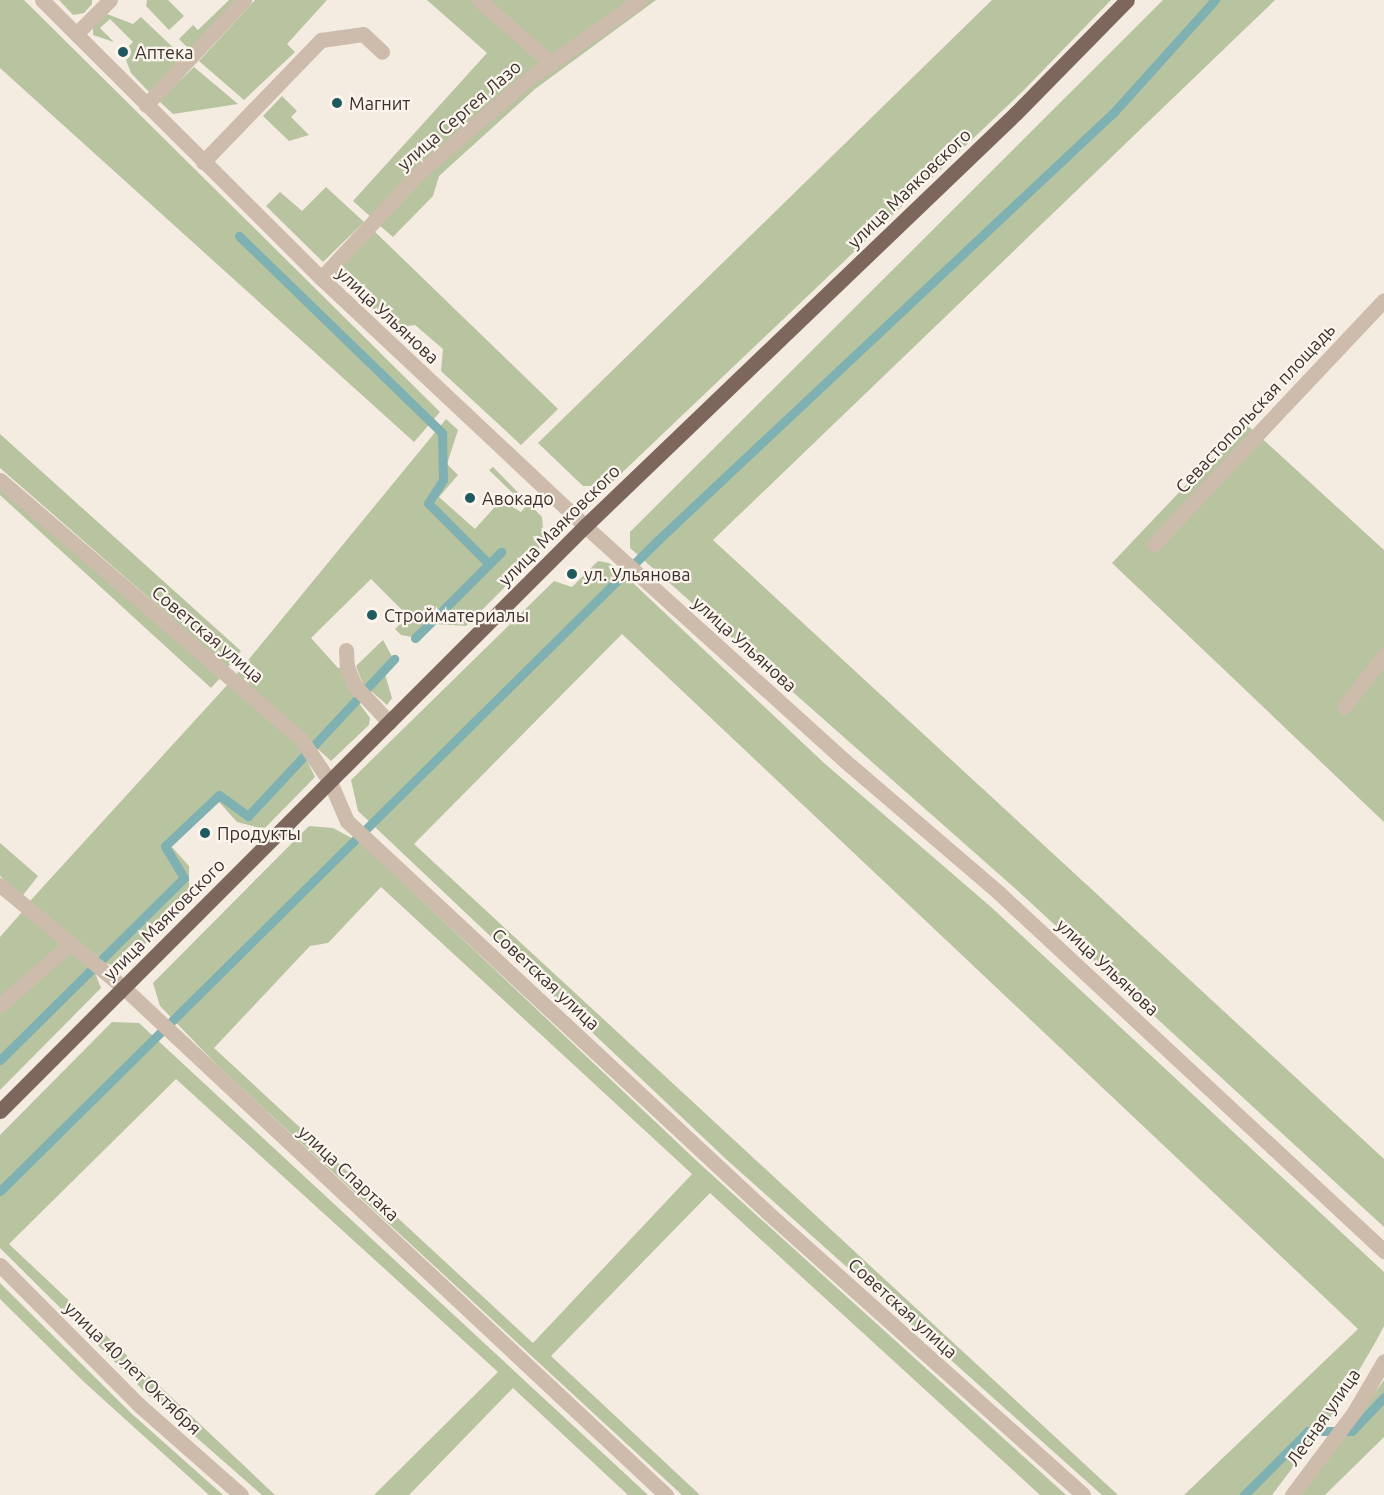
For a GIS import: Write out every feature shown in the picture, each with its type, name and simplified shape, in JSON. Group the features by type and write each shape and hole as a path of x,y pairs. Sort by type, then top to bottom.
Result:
{"main road":[{"name":"улица Маяковского","path":"0,1111 585,526 1016,113 1127,0"}],"street":[{"name":"улица Ульянова","path":"42,0 321,278 585,526 851,766 999,893 1384,1251"},
{"path":"76,34 110,0"},
{"path":"146,105 244,0"},
{"path":"479,0 551,63"},
{"name":"улица Сергея Лазо","path":"321,278 419,173 551,63 640,0"},
{"path":"203,162 321,40 363,34 382,51"},
{"name":"Севастопольская площадь","path":"1154,544 1384,300"},
{"name":"Советская улица","path":"0,480 301,739 330,782 347,821 767,1212 1083,1495"},
{"path":"346,651 347,667 356,686 389,722"},
{"path":"1344,708 1384,655"},
{"name":"улица Спартака","path":"0,885 123,987 666,1495"},
{"path":"0,1005 70,944"},
{"name":"улица 40 лет Октября","path":"0,1265 139,1405 242,1495"},
{"name":"Лесная улица","path":"1292,1495 1354,1412 1384,1361"}],"green space":[{"path":"0,0 24,0 440,412 414,442 0,68"},
{"path":"59,0 92,0 92,4 84,13 73,15"},
{"path":"147,0 168,0 184,16 169,30 146,6"},
{"path":"229,0 238,0 190,50 179,39 193,25 198,30"},
{"path":"255,0 327,0 287,44 295,52 244,100 199,61"},
{"path":"427,0 632,0 371,217 353,201 487,53"},
{"path":"647,0 656,0 535,89 439,176 433,196 393,237 378,224 423,175 531,82"},
{"path":"992,0 1111,0 1024,90 608,486 583,486 538,443"},
{"path":"1163,0 1275,0 713,540 1384,1159 1384,1227 1019,892 630,548 630,532"},
{"path":"107,14 133,24 141,17 183,57 149,92 131,73 123,52 133,42 110,19 100,28 114,42 93,35 93,27"},
{"path":"194,67 238,104 173,114 159,101"},
{"path":"282,96 297,111 291,117 309,135 289,141 263,116"},
{"path":"326,187 364,222 323,262 266,206 280,192 302,211"},
{"path":"372,229 558,409 521,445 441,371 443,349 415,325 395,328 334,274"},
{"path":"446,419 458,430 447,464 458,475 439,497 475,529 501,500 521,512 526,506 489,470 493,467 542,517 544,541 527,565 466,626 434,624 418,638 401,635 395,629 408,616 371,579 311,638 338,668 344,668 353,695 370,718 369,725 331,761 236,675"},
{"path":"1245,423 1384,550 1384,822 1112,563"},
{"path":"0,434 241,651 228,667 0,468"},
{"path":"0,486 221,677 211,688 0,495"},
{"path":"598,561 609,563 633,583 824,763 991,907 1384,1272 1384,1326 1335,1411 1272,1495 1184,1495 1358,1329 622,634 414,844 1118,1495 1102,1495 727,1160 358,811 351,780 554,581 572,587"},
{"path":"383,640 395,662 385,674 392,698 387,705 363,684 356,666"},
{"path":"229,683 298,742 315,777 264,829 237,822 219,802 171,846 189,866 189,899 121,968 105,963 30,901"},
{"path":"309,826 333,828 361,843 700,1164 1066,1495 1040,1495 710,1193 551,1356 700,1495 682,1495 218,1066 160,1006 153,983","holes":["381,887 692,1174 533,1343 214,1048 310,946 328,943"]},
{"path":"0,843 38,876 23,895 0,876"},
{"path":"22,912 95,973 101,988 0,1090 0,937"},
{"path":"112,1022 139,1023 648,1495 628,1495 513,1388 409,1495 374,1495 498,1372 176,1079 9,1244 275,1495 262,1495 148,1395 0,1248 0,1135"},
{"path":"0,1283 132,1414 223,1495 209,1495 84,1382 0,1299"},
{"path":"1384,1380 1384,1437 1325,1495 1301,1495"}],"waterway":[{"path":"0,1191 658,540 1114,112 1215,0"},
{"path":"239,236 442,433 443,480 428,503 489,564"},
{"path":"415,638 501,552"},
{"path":"367,688 394,659"},
{"path":"0,1060 184,878 165,846 219,795 248,816 357,699"},
{"path":"1244,1495 1308,1431 1352,1431 1384,1397"}],"place":[{"name":"Аптека","path":"123,52"},
{"name":"Магнит","path":"337,103"},
{"name":"Авокадо","path":"470,498"},
{"name":"ул. Ульянова","path":"572,574"},
{"name":"Стройматериалы","path":"372,615"},
{"name":"Продукты","path":"205,833"}]}
